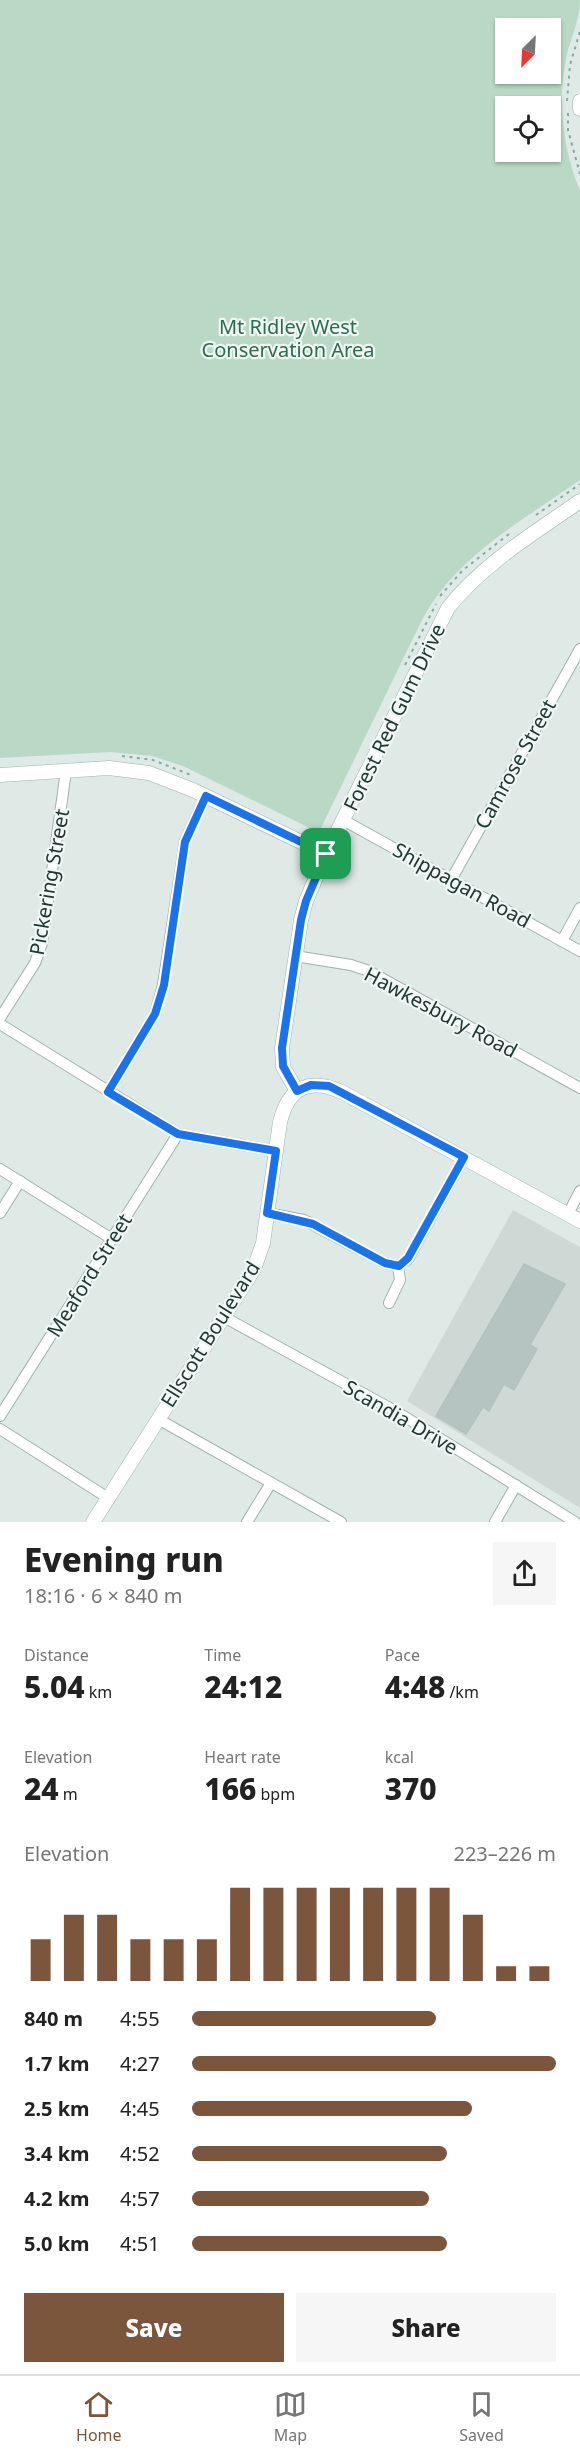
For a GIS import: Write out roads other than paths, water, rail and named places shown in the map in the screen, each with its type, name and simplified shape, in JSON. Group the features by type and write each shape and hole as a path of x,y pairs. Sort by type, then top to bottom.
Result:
{"street":[{"path":"580,100 580,109"},
{"name":"Forest Red Gum Drive","path":"297,1091 283,1066 282,1058 306,901 326,854 448,608 468,583 489,565 580,501"},
{"name":"Camrose Street","path":"451,880 580,649"},
{"path":"0,775 109,768 149,773 206,796 326,854"},
{"name":"Pickering Street","path":"0,1018 35,963 42,943 66,771"},
{"path":"108,1092 155,1014 164,985 185,842 206,796"},
{"name":"Shippagan Road","path":"343,820 580,951"},
{"path":"562,941 580,908"},
{"name":"Hawkesbury Road","path":"296,956 351,965 369,971 580,1088"},
{"path":"0,1023 178,1134 276,1151"},
{"path":"297,1091 311,1085 329,1086 574,1218 580,1191"},
{"name":"Ellscott Boulevard","path":"93,1522 254,1269 262,1243 282,1113 297,1091"},
{"name":"Meaford Street","path":"0,1416 178,1134"},
{"path":"399,1266 408,1258 464,1157"},
{"path":"0,1169 112,1239"},
{"path":"0,1214 20,1181"},
{"path":"267,1213 304,1220 385,1263 399,1266"},
{"path":"389,1302 400,1280 399,1266"},
{"name":"Scandia Drive","path":"224,1317 397,1412 576,1522"},
{"path":"158,1419 340,1522"},
{"path":"0,1429 108,1498"},
{"path":"247,1522 271,1483"},
{"path":"495,1522 516,1485"}],"park label":[{"name":"Mt Ridley West Conservation Area","path":"288,338"}]}
